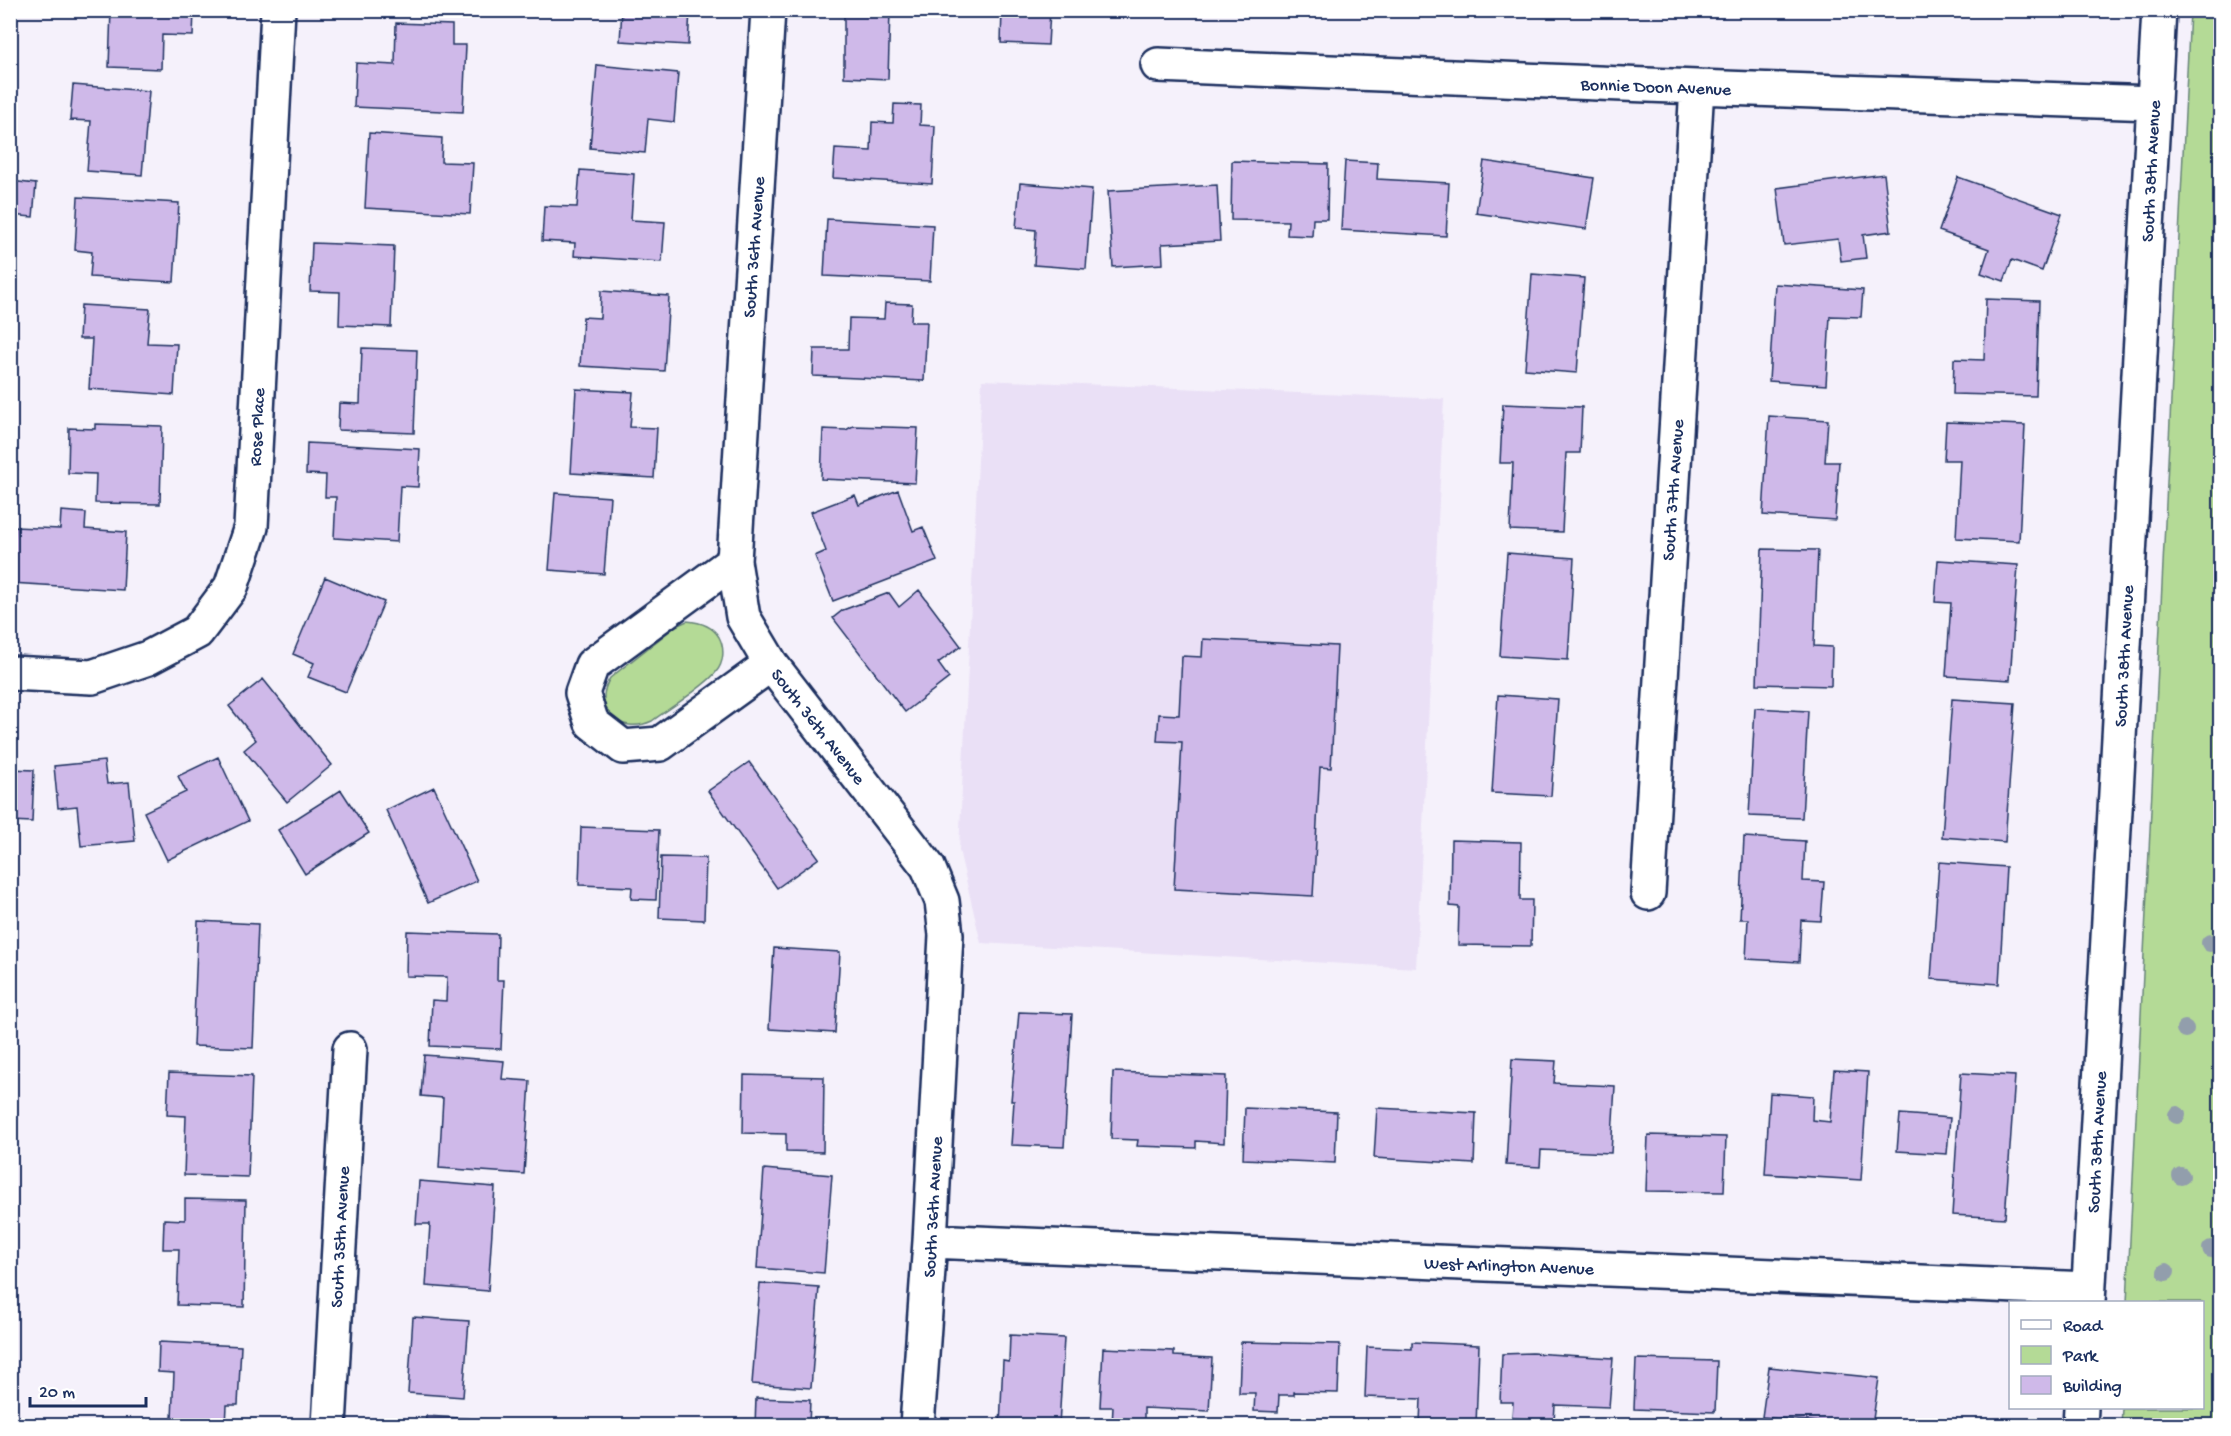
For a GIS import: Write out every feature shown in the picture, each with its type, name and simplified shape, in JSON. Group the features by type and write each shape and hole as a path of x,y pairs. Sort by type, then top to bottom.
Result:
{"street":[{"name":"Rose Place","path":"10,673 92,677 148,658 197,632 231,586 251,527 278,10"},
{"name":"South 36th Avenue","path":"768,10 734,561 744,617 771,664 928,867 942,901 946,935 930,1241 917,1425"},
{"name":"South 38th Avenue","path":"2088,1296 2159,10"},
{"name":"Bonnie Doon Avenue","path":"1158,65 2154,103"},
{"name":"South 37th Avenue","path":"1648,893 1697,87"},
{"path":"734,561 592,665 582,693 592,723 623,747 660,744 771,664"},
{"name":"South 35th Avenue","path":"329,1425 350,1049"},
{"name":"West Arlington Avenue","path":"930,1241 2088,1296"},
{"path":"2080,1425 2081,1409"}],"shaded area":[{"path":"982,380 1444,399 1416,968 981,943 959,850"}],"green space":[{"path":"2190,11 2220,11 2220,1425 2121,1426 2122,1409 2204,1409 2204,1301 2127,1301"},
{"path":"687,621 705,625 719,637 723,655 716,672 696,690 652,721 640,725 629,725 612,717 604,700 605,689 610,678 676,626"}],"building":[{"path":"111,10 194,10 193,36 162,35 161,69 109,67"},
{"path":"622,10 690,10 688,45 620,41"},
{"path":"844,10 890,10 888,79 844,77"},
{"path":"1002,10 1050,10 1048,45 1001,43"},
{"path":"396,23 452,25 452,45 466,45 463,112 354,107 356,63 395,65"},
{"path":"597,65 678,73 674,122 648,119 645,153 590,148"},
{"path":"73,85 149,91 142,175 87,171 91,121 70,120"},
{"path":"894,104 921,105 920,125 935,126 932,184 833,178 835,149 871,151 872,122 893,123"},
{"path":"369,133 442,138 441,162 473,163 470,214 365,208"},
{"path":"1232,161 1328,164 1327,219 1313,219 1312,236 1287,235 1288,221 1231,220"},
{"path":"1345,161 1378,163 1377,179 1449,183 1446,236 1341,230"},
{"path":"1484,161 1594,178 1586,229 1476,213"},
{"path":"580,170 634,174 631,220 665,222 662,262 574,256 575,243 542,241 544,206 577,207"},
{"path":"1884,174 1891,231 1863,235 1866,258 1841,261 1838,239 1784,245 1777,188"},
{"path":"1958,177 2062,214 2042,271 2012,260 2004,281 1981,273 1989,249 1939,231"},
{"path":"10,181 36,184 33,217 10,215"},
{"path":"1020,183 1092,189 1086,269 1034,265 1036,230 1016,228"},
{"path":"1217,185 1220,241 1162,244 1163,264 1113,267 1108,191"},
{"path":"78,197 179,203 174,282 90,277 92,252 75,250"},
{"path":"827,219 933,225 930,281 824,276"},
{"path":"312,243 394,246 391,327 339,325 340,292 310,291"},
{"path":"1532,274 1584,278 1577,373 1525,369"},
{"path":"1775,284 1863,290 1861,317 1830,316 1826,385 1769,381"},
{"path":"601,291 669,296 664,371 580,366 583,317 600,318"},
{"path":"1986,299 2039,301 2036,396 1953,394 1954,359 1984,360"},
{"path":"885,303 912,304 911,322 927,322 924,381 813,376 814,349 848,349 849,318 884,319"},
{"path":"81,305 150,309 147,343 177,344 174,395 89,389 92,339 79,339"},
{"path":"362,348 417,350 414,433 338,430 339,403 360,404"},
{"path":"576,389 633,392 630,427 657,428 654,478 571,473"},
{"path":"1503,404 1582,407 1580,453 1566,453 1562,532 1510,530 1513,463 1500,463"},
{"path":"1769,416 1828,420 1825,462 1839,462 1835,520 1763,515"},
{"path":"1946,422 2025,425 2019,541 1956,538 1960,460 1944,460"},
{"path":"95,424 162,426 160,504 95,503 96,474 68,473 69,428 95,429"},
{"path":"853,426 918,428 915,483 821,479 823,429 846,430"},
{"path":"307,443 420,449 418,487 400,486 397,542 334,538 336,497 325,497 326,475 306,474"},
{"path":"898,490 913,531 923,527 937,561 833,601 815,556 826,551 811,512 855,495 859,505"},
{"path":"555,493 610,497 604,574 549,570"},
{"path":"61,511 86,513 85,529 126,532 123,590 11,583 15,527 60,529"},
{"path":"1762,549 1818,550 1814,646 1832,647 1831,686 1757,684"},
{"path":"1507,553 1574,558 1568,660 1500,656"},
{"path":"1938,560 2018,565 2010,680 1946,676 1951,603 1935,602"},
{"path":"325,577 384,602 346,692 308,677 314,663 293,654"},
{"path":"919,590 961,646 938,663 949,678 905,712 833,618 843,610 889,593 899,607"},
{"path":"1203,639 1337,646 1331,768 1320,767 1313,896 1174,889 1182,742 1157,741 1159,714 1179,715 1182,656 1202,657"},
{"path":"263,679 332,765 287,802 244,750 256,740 229,706"},
{"path":"1498,695 1558,699 1551,796 1492,793"},
{"path":"1952,699 2015,703 2005,842 1942,837"},
{"path":"1755,708 1808,711 1802,818 1749,816"},
{"path":"218,757 248,821 167,860 144,812 186,792 178,776"},
{"path":"104,761 107,784 129,782 135,841 81,846 77,806 58,808 54,766"},
{"path":"749,762 819,858 777,888 708,791"},
{"path":"10,769 34,770 32,822 10,821"},
{"path":"434,787 477,881 428,903 386,810"},
{"path":"341,790 369,833 305,874 278,830"},
{"path":"581,827 659,830 656,900 631,899 632,887 579,885"},
{"path":"1744,837 1805,841 1803,881 1824,882 1821,921 1801,920 1799,962 1746,959 1748,919 1740,919"},
{"path":"1451,840 1521,842 1520,900 1532,900 1531,946 1458,945 1459,907 1450,906"},
{"path":"661,857 706,858 704,920 659,918"},
{"path":"1939,862 2006,867 1999,984 1931,979"},
{"path":"198,921 258,924 253,1048 193,1046"},
{"path":"407,931 498,934 497,980 504,980 501,1049 430,1046 432,1000 446,1001 447,977 406,976"},
{"path":"774,948 840,952 835,1033 769,1029"},
{"path":"1019,1012 1072,1014 1064,1147 1011,1145 1014,1101 1011,1101"},
{"path":"424,1055 504,1061 502,1079 530,1081 524,1174 439,1168 443,1098 421,1096"},
{"path":"1512,1059 1556,1061 1554,1083 1615,1086 1611,1153 1541,1150 1540,1167 1506,1165"},
{"path":"1834,1070 1868,1072 1861,1180 1765,1174 1770,1093 1813,1096 1812,1120 1830,1122"},
{"path":"1113,1072 1226,1076 1224,1143 1196,1141 1196,1148 1137,1146 1138,1140 1111,1139"},
{"path":"169,1073 252,1076 248,1177 184,1175 186,1116 167,1115"},
{"path":"1961,1073 2015,1076 2005,1218 1952,1215"},
{"path":"744,1075 824,1077 823,1152 786,1151 786,1134 743,1133"},
{"path":"1245,1108 1337,1112 1335,1163 1243,1159"},
{"path":"1377,1108 1476,1113 1474,1164 1374,1158"},
{"path":"1900,1114 1950,1118 1947,1154 1897,1151"},
{"path":"1648,1135 1726,1137 1724,1192 1646,1191"},
{"path":"764,1169 832,1175 824,1273 757,1268"},
{"path":"419,1181 495,1187 488,1291 426,1286 430,1224 416,1224"},
{"path":"185,1199 246,1200 244,1307 177,1305 179,1249 163,1249 164,1219 185,1220"},
{"path":"760,1283 819,1287 811,1388 752,1384"},
{"path":"413,1317 469,1321 463,1397 408,1393"},
{"path":"1010,1335 1064,1338 1059,1426 1000,1426 1003,1361 1009,1362"},
{"path":"159,1342 241,1346 238,1405 227,1405 226,1426 159,1426 159,1419 172,1419 174,1373 158,1372"},
{"path":"1241,1342 1340,1344 1338,1393 1294,1392 1294,1395 1279,1395 1278,1412 1254,1411 1255,1393 1239,1393"},
{"path":"1412,1342 1479,1345 1476,1425 1420,1423 1421,1399 1365,1397 1367,1347 1412,1349"},
{"path":"1103,1348 1174,1351 1174,1356 1212,1358 1209,1411 1144,1408 1144,1426 1112,1426 1113,1407 1100,1407"},
{"path":"1532,1353 1613,1358 1609,1407 1555,1405 1554,1421 1512,1418 1513,1402 1500,1402 1502,1354"},
{"path":"1636,1359 1717,1361 1715,1412 1634,1409"},
{"path":"1769,1367 1879,1378 1872,1426 1819,1426 1819,1422 1762,1417"},
{"path":"756,1398 810,1400 809,1426 755,1426"},
{"path":"426,1416 492,1420 491,1426 425,1426"},
{"path":"1938,1420 1991,1424 1990,1426 1938,1426"}]}
